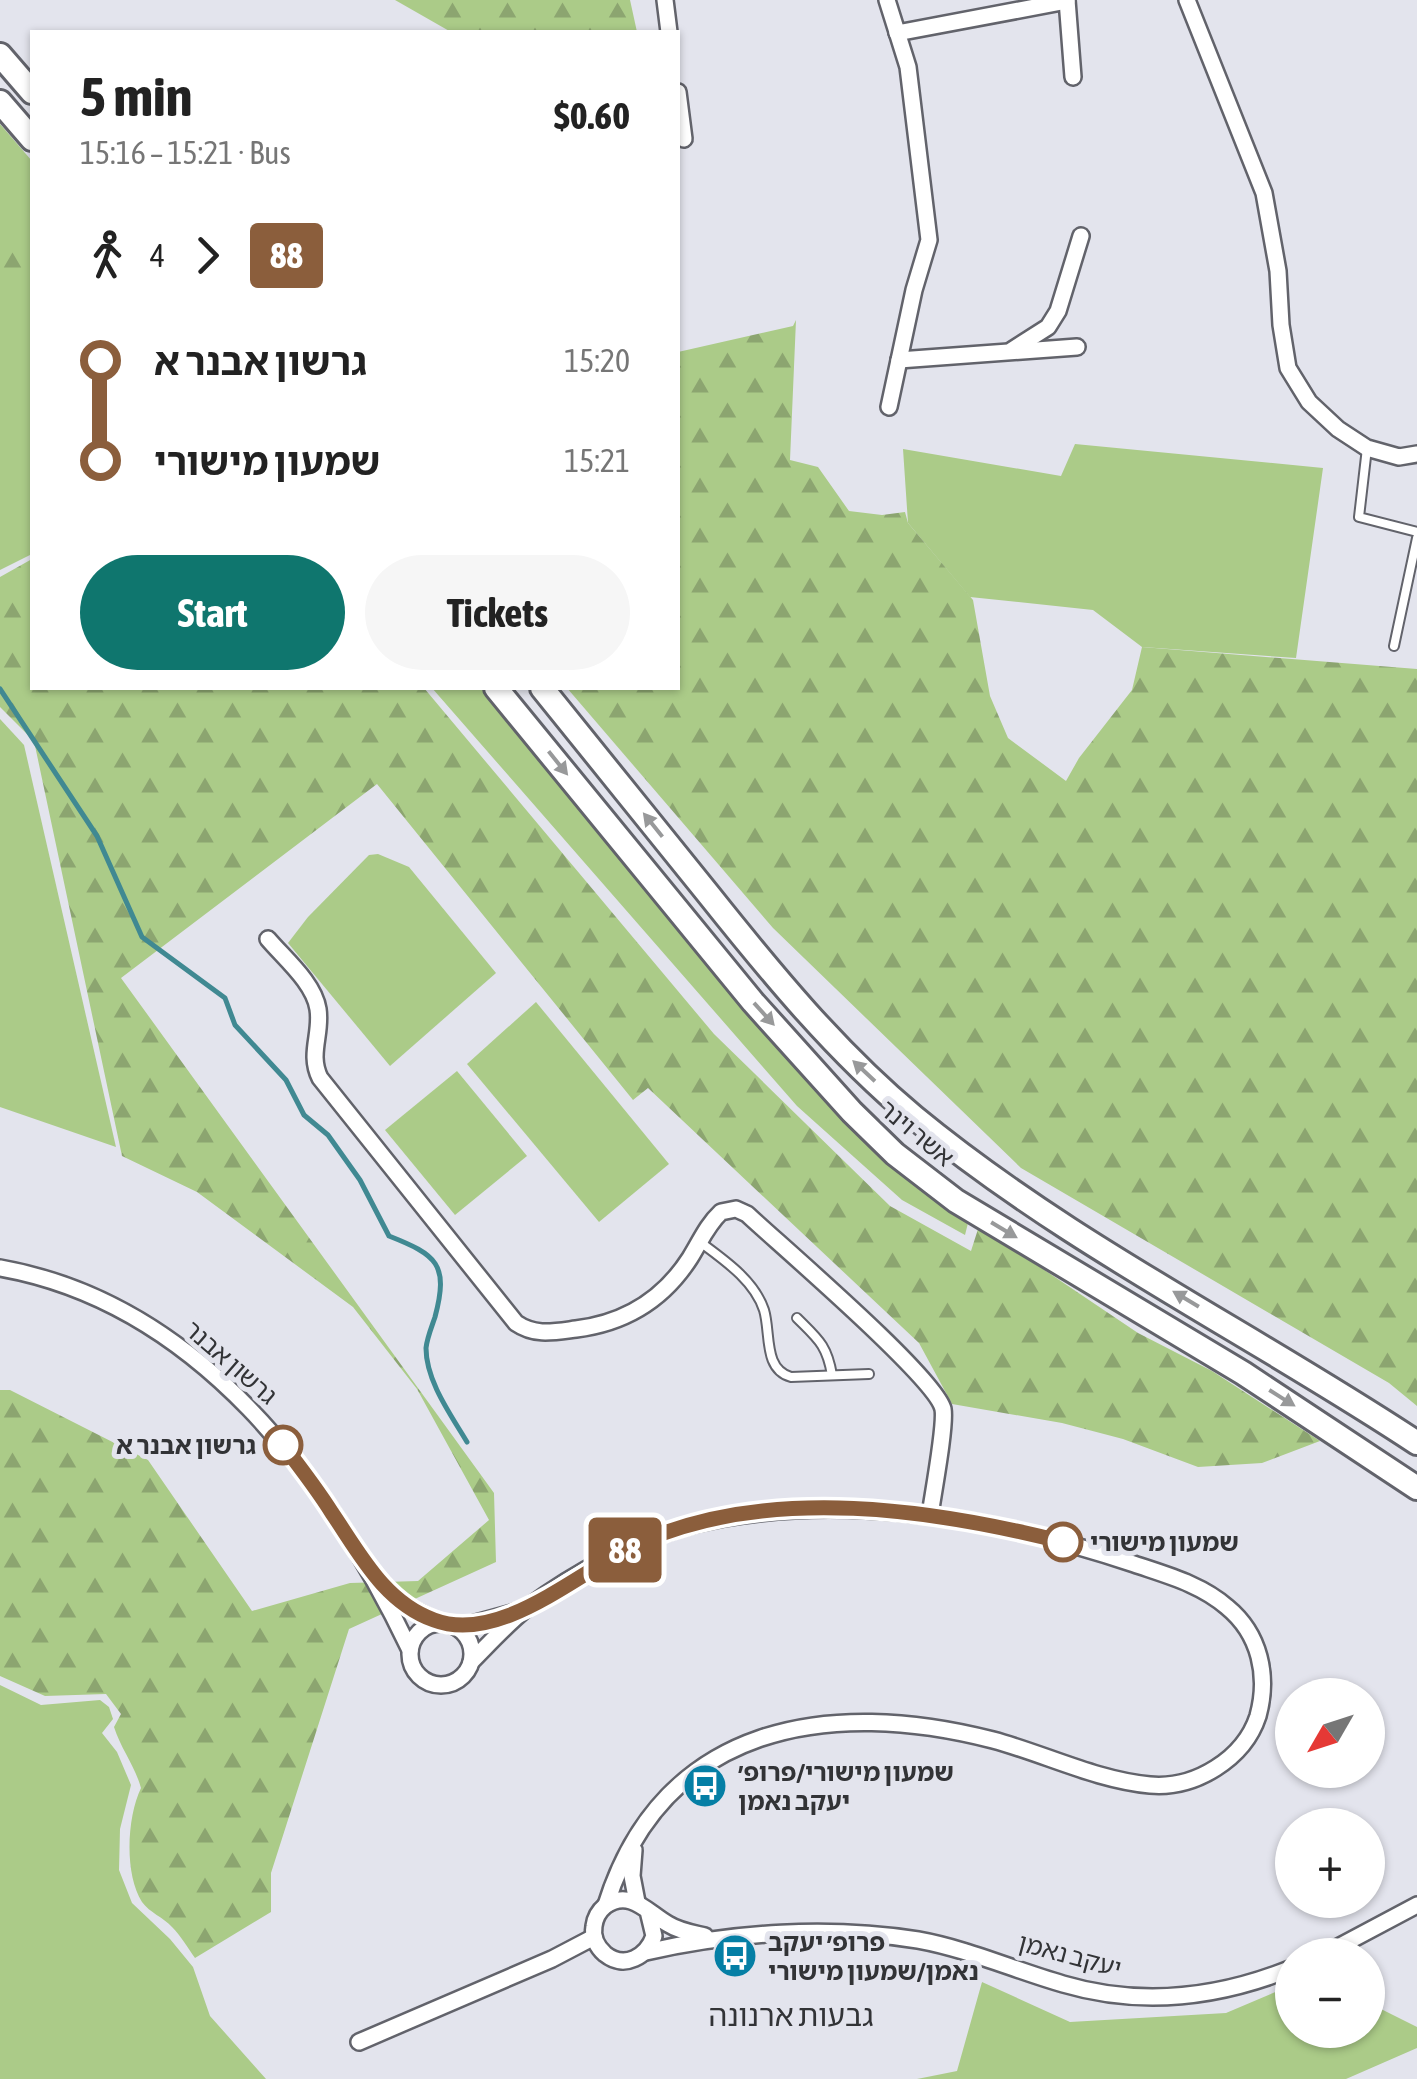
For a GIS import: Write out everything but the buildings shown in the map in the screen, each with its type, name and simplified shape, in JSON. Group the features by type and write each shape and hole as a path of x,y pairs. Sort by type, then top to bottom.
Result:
{"main road":[{"path":"0,55 30,90"},
{"path":"0,102 30,137"},
{"name":"אשר וינר","path":"498,690 752,1002 895,1154 956,1201 1243,1374 1417,1488"},
{"name":"אשר וינר","path":"544,690 786,991 844,1053 910,1114 976,1167 1062,1224 1417,1442"}],"street":[{"path":"665,0 669,30"},
{"path":"887,0 908,67 929,240 889,407"},
{"path":"1188,0 1264,192 1278,272 1288,368 1309,402 1338,429 1367,448 1400,457 1417,454"},
{"path":"898,33 1067,1 1073,77"},
{"path":"680,108 684,139"},
{"path":"1008,352 1048,326 1058,311 1081,236"},
{"path":"899,360 1078,347"},
{"path":"268,940 306,984 318,1007 313,1053 320,1078 516,1323 527,1331 544,1334 626,1318 654,1301 675,1280 720,1212 736,1209 747,1214 907,1362 936,1394 943,1410 930,1516"},
{"name":"גרשון אבנר","path":"0,1268 40,1275 96,1298 176,1346 219,1379 276,1436 311,1481 370,1572 410,1650"},
{"path":"527,1608 471,1662 460,1678 438,1685 417,1673 410,1650 421,1630 439,1623 458,1628 488,1622 527,1608 628,1548 696,1524 822,1509 930,1516 1030,1534 1195,1586 1228,1608 1250,1634 1262,1663 1264,1693 1256,1722 1240,1747 1218,1768 1188,1781 1154,1785 1114,1778 992,1740 916,1726 831,1722 789,1728 748,1740 711,1760 678,1788 636,1841 606,1905 595,1919 594,1937 604,1953 620,1961 646,1952 654,1936 632,1876 636,1841"},
{"name":"גרשון אבנר","path":"370,1572 402,1602 439,1623"},
{"path":"458,1628 470,1643 471,1662"},
{"path":"1393,1918 1417,1894"},
{"path":"606,1905 621,1899 642,1906"},
{"path":"1355,1938 1417,1905"},
{"name":"יעקב נאמן","path":"642,1906 687,1932 714,1938"},
{"name":"יעקב נאמן","path":"646,1952 714,1938 843,1934 916,1940 968,1951 1064,1984 1126,1996 1194,1996 1275,1974"},
{"path":"359,2042 594,1937"}],"lane":[{"path":"1367,448 1359,517 1417,535 1394,646"},
{"path":"700,1242 745,1278 762,1303 772,1363 779,1374 869,1374"},
{"path":"797,1318 823,1344 832,1376"}],"green space":[{"path":"395,0 630,0 637,30 448,30"},
{"path":"0,124 30,159 30,555 0,570"},
{"path":"0,216 30,248 30,289 0,306"},
{"path":"796,320 790,460 818,467 849,511 882,515 905,512 908,523 973,600 990,696 1008,738 1066,781 1132,690 1142,647 1417,669 1417,1406 1389,1383 1021,1168 773,928 569,690 680,690 680,352 793,326"},
{"path":"1075,444 1323,468 1296,658 1142,647 1093,610 970,597 908,523 903,449 1061,476"},
{"path":"30,560 30,690 426,690 714,1034 890,1206 971,1251 979,1226 1138,1333 1212,1371 1320,1441 1262,1463 1198,1467 1123,1439 1062,1423 952,1404 919,1343 648,1088 633,1100 377,784 121,978 494,1493 496,1562 349,1629 271,1873 271,1912 195,1958 172,1927 145,1906 136,1890 130,1845 141,1788 114,1727 121,1714 106,1694 45,1696 0,1676 0,1390 10,1390 148,1460 252,1611 350,1583 418,1581 489,1520 417,1389 353,1307 197,1192 122,1156 34,741 0,707 0,577"},
{"path":"434,690 483,690 759,1017 969,1219 965,1235 902,1200 797,1106"},
{"path":"0,719 24,745 116,1147 0,1107"},
{"path":"378,854 409,867 496,973 390,1066 288,943 369,855"},
{"path":"536,1002 669,1164 599,1222 467,1064"},
{"path":"457,1071 527,1156 455,1215 385,1130"},
{"path":"0,1685 41,1705 100,1700 109,1707 113,1719 102,1733 117,1752 131,1785 120,1829 119,1870 132,1903 193,1967 210,2016 266,2079 0,2079"},
{"path":"982,1982 1070,2022 1226,2013 1275,1992 1275,2048 1385,2048 1385,2011 1417,2027 1417,2048 1346,2079 917,2079 957,2071"}],"waterway":[{"path":"0,689 97,836 142,937 225,998 235,1025 286,1080 304,1115 328,1135 360,1180 389,1236 418,1249 435,1264 439,1299 427,1344 427,1360 441,1397 467,1442"}],"bus line":[{"name":"88","path":"283,1445 370,1572 389,1592 427,1618 458,1628 527,1608 644,1541 736,1516 822,1509 906,1512 1063,1542"}],"place":[{"name":"גרשון אבנר א","path":"283,1445"},
{"name":"שמעון מישורי","path":"1063,1542"},
{"name":"שמעון מישורי/פרופ׳ יעקב נאמן","path":"705,1786"},
{"name":"פרופ׳ יעקב נאמן/שמעון מישורי","path":"735,1956"}],"district":[{"name":"גבעות ארנונה","path":"791,2016"}]}
